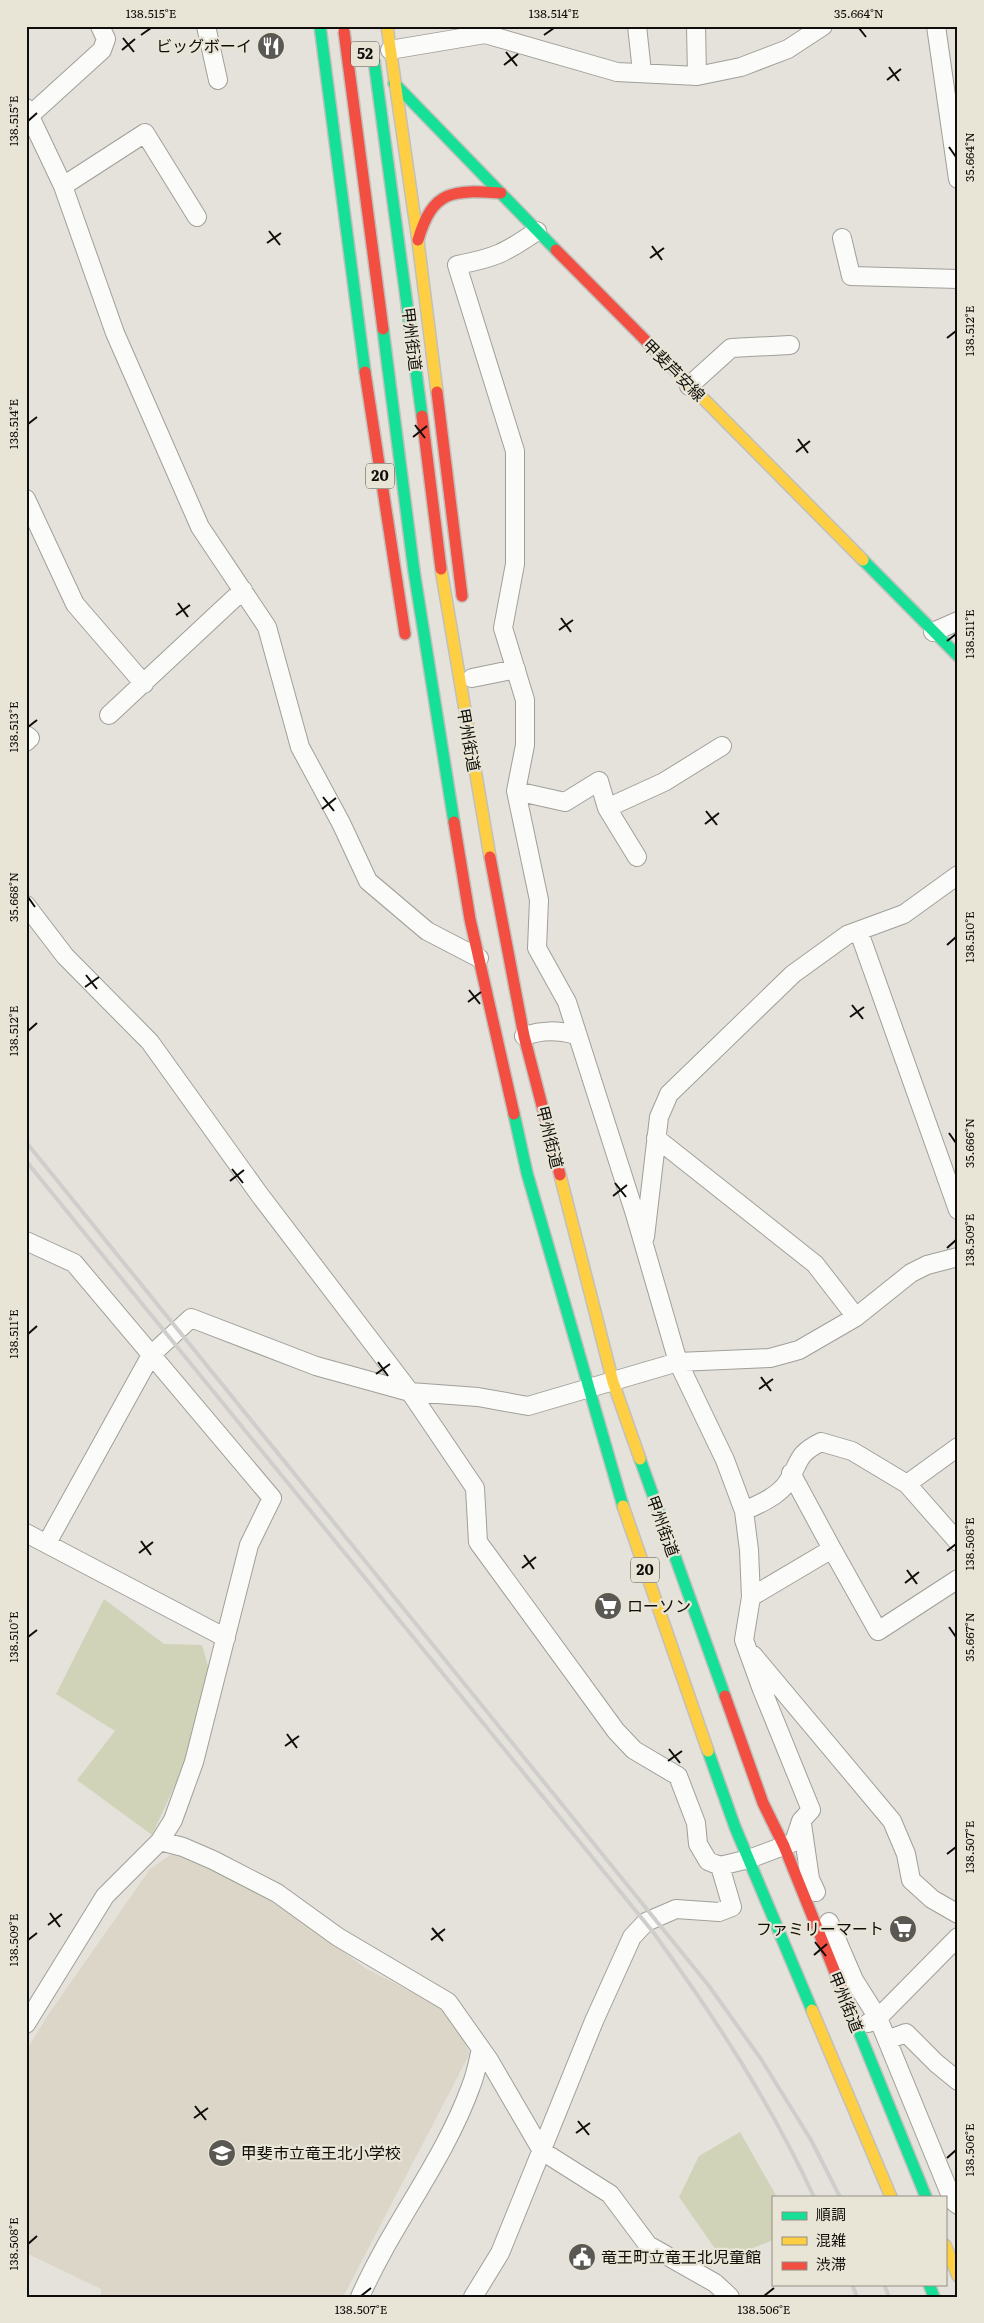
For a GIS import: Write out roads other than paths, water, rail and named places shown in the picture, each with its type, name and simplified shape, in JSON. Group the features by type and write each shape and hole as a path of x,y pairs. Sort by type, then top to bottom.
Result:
{"main road":[{"name":"20","path":"320,26 363,360 406,644"},
{"name":"52","path":"336,26 370,50 394,83"},
{"name":"甲州街道","path":"343,26 414,571 470,919 528,1173 626,1518 735,1827 891,2196"},
{"path":"386,26 370,50 394,83 418,241 463,603"},
{"name":"甲州街道","path":"370,50 411,323 441,569 476,782 524,1036 613,1382 764,1803 784,1846 856,2029 926,2196"},
{"name":"甲斐芦安線","path":"394,83 689,386 958,656"},
{"path":"418,241 422,221 440,199 452,194 469,191 501,193"},
{"name":"甲州街道","path":"451,874 470,919"},
{"name":"20","path":"510,966 512,907"},
{"path":"946,2247 958,2276"}],"street":[{"path":"100,26 106,39 102,50 27,114 63,186 115,333 196,518 268,627 300,747 341,823 368,881 427,931 479,958"},
{"path":"206,26 218,80"},
{"path":"637,26 642,72"},
{"path":"696,26 697,76"},
{"path":"370,50 485,34 617,72 697,76 741,67 788,49 823,26"},
{"path":"936,26 958,179"},
{"path":"63,186 145,133 198,217"},
{"path":"26,905 64,956 150,1042 259,1194 410,1392 475,1488 478,1542 616,1730 634,1750 678,1776 696,1823 698,1844 708,1861 720,1866 749,1859 794,1842 801,1822 811,1810 745,1645 744,1640 751,1597 749,1550 744,1511 725,1460 678,1362 644,1245 567,1002 536,948 539,900 516,790 525,745 525,700 503,628 514,564 515,451 457,265 488,259 508,252 537,231"},
{"path":"842,238 851,276 958,279"},
{"path":"689,386 731,348 790,345"},
{"path":"26,499 75,604 144,684"},
{"path":"109,715 243,590"},
{"path":"933,632 958,621"},
{"path":"472,678 516,669"},
{"path":"26,735 30,738 26,742"},
{"path":"607,808 664,782 722,746"},
{"path":"516,790 564,802 599,781 607,808 638,857"},
{"path":"644,1245 658,1117 669,1094 793,974 847,935 904,914 958,875"},
{"path":"859,932 958,1210"},
{"path":"524,1036 540,1031 559,1031 576,1035"},
{"path":"656,1138 815,1264 856,1317"},
{"path":"26,1241 74,1263 272,1498 249,1545 194,1762 172,1820 160,1841 105,1896 26,2024"},
{"path":"47,1542 151,1355 192,1318 316,1366 410,1392 478,1397 528,1406 678,1362 770,1358 799,1350 856,1317 911,1273 927,1265 958,1258"},
{"path":"744,1511 772,1497 786,1483 805,1450 821,1442 852,1451 907,1484 958,1542"},
{"path":"907,1484 958,1447"},
{"path":"791,1474 878,1631 958,1579"},
{"path":"26,1533 47,1542 226,1638"},
{"path":"751,1597 832,1549"},
{"path":"745,1645 892,1821 906,1854 911,1880 932,1899 958,1914"},
{"path":"801,1822 810,1879 854,1980 878,2018 953,2201 958,2204"},
{"path":"160,1841 182,1847 213,1860 277,1893 338,1937 448,2002 481,2049 542,2151 610,2194 648,2245 715,2282 730,2297"},
{"path":"473,2297 500,2253 594,2021 632,1937 646,1922 676,1909 719,1912 732,1907 720,1866"},
{"path":"856,2029 878,2018 958,1938"},
{"path":"887,2040 906,2033 958,2081"},
{"path":"360,2297 376,2260 443,2149 472,2086 481,2049"}],"railway":[{"path":"26,1142 709,1986 761,2059 811,2140 839,2196"},
{"path":"26,1161 653,1932 698,1995 740,2060 779,2127 814,2196"},
{"path":"853,2286 857,2297"},
{"path":"885,2286 889,2297"}],"place":[{"name":"ビッグボーイ","path":"271,46"},
{"name":"ローソン","path":"608,1606"},
{"name":"ファミリーマート","path":"903,1929"},
{"name":"甲斐市立竜王北小学校","path":"222,2153"},
{"name":"竜王町立竜王北児童館","path":"582,2257"}]}
